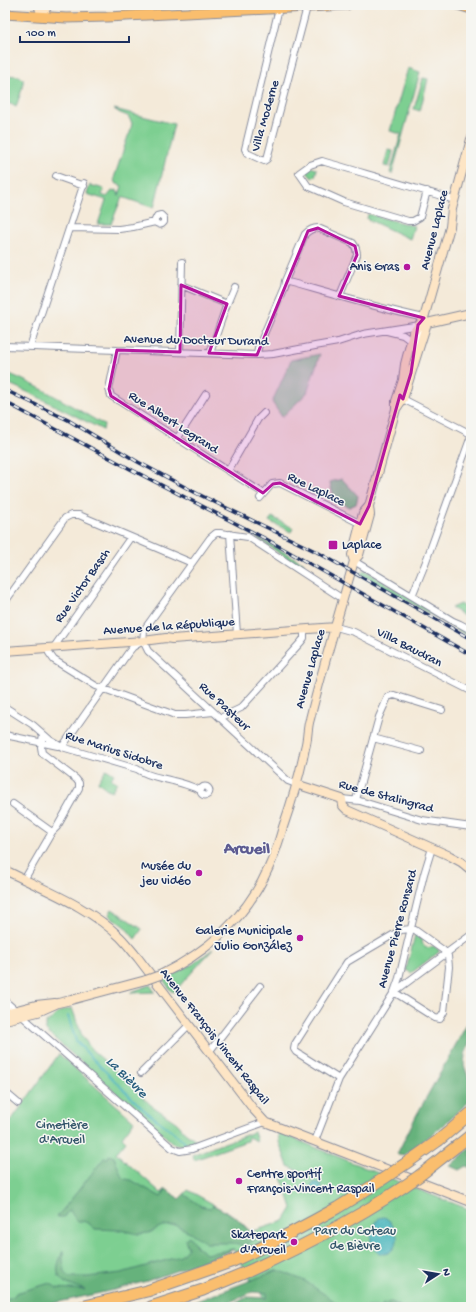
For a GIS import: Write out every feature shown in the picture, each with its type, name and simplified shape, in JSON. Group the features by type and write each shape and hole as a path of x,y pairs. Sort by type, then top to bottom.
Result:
{"highway":[{"path":"81,1307 147,1291 233,1260 273,1242 337,1208 381,1180 439,1140 471,1113"},
{"path":"151,1307 203,1290 249,1271 303,1245 356,1216 418,1176 471,1135"}],"main road":[{"path":"38,5 42,16"},
{"path":"42,16 48,5"},
{"path":"5,14 66,18 107,17 347,5"},
{"path":"458,5 471,9"},
{"name":"Avenue Laplace","path":"19,1013 41,1004 58,1003 71,1000 160,975 196,955 218,938 241,913 262,881 272,861 288,815 306,748 309,720 354,561 359,555 364,526 370,515 369,506 396,409 396,402 426,320 450,227 454,200 471,139"},
{"path":"426,320 471,313"},
{"name":"Avenue Laplace","path":"396,409 403,399 408,371 404,364 413,332 418,325 426,320"},
{"name":"Avenue de la République","path":"5,651 166,638 172,639 336,627"},
{"name":"Rue de Stalingrad","path":"296,784 342,799"},
{"path":"342,799 343,806 348,810 462,862 471,870"},
{"name":"Avenue François Vincent Raspail","path":"5,870 90,914 100,920 120,937 254,1110 265,1122 471,1202"},
{"path":"5,1013 19,1013"},
{"path":"5,1020 19,1013"}],"street":[{"name":"Villa Moderne","path":"279,8 245,149 247,153 264,161 267,159 307,7"},
{"path":"427,191 420,217 413,220 408,220 344,202 308,186 299,173 310,165 322,161 427,191 454,200"},
{"path":"30,347 84,184 56,176"},
{"path":"70,228 119,229 133,228 155,222"},
{"path":"257,355 258,348 305,234 314,228 318,228 352,244 355,246 357,251 357,256 340,296"},
{"path":"180,352 182,262"},
{"path":"285,281 426,320"},
{"path":"181,285 227,304"},
{"path":"210,353 234,287"},
{"name":"Avenue du Docteur Durand","path":"5,346 257,355 273,354 338,342 363,334 418,325"},
{"name":"Avenue Laplace","path":"408,371 419,330 418,325"},
{"name":"Avenue du Docteur Durand","path":"384,330 403,335 411,341"},
{"name":"Rue Albert Legrand","path":"117,350 109,389 112,396 228,471 262,496"},
{"path":"177,439 206,394"},
{"path":"403,399 471,435 412,596"},
{"path":"228,471 258,419 264,413"},
{"name":"Rue Laplace","path":"262,496 273,483 280,483 364,526"},
{"path":"5,602 68,515 79,515 130,538 192,563"},
{"path":"5,735 62,747 128,652 142,641 146,627 210,538 216,533 248,537 344,599"},
{"path":"230,534 237,634"},
{"name":"Rue Victor Basch","path":"50,648 130,538"},
{"path":"354,561 452,621 471,630"},
{"name":"Villa Baudran","path":"336,627 354,632 471,692"},
{"path":"220,718 241,708 303,640 304,629"},
{"name":"Rue Pasteur","path":"142,641 148,651 213,712 288,781 296,784"},
{"path":"50,648 49,653 54,660 96,686 174,715 213,712"},
{"path":"356,800 379,717 390,696 394,695 442,710"},
{"name":"Rue Marius Sidobre","path":"5,707 33,725 62,747 137,769 145,774 160,779 171,780 201,790"},
{"path":"24,880 52,832 57,827 78,791 79,786 76,779 43,755 41,751 43,734"},
{"path":"373,738 421,751"},
{"name":"Rue de Stalingrad","path":"342,799 356,800 422,820 471,827"},
{"path":"13,804 52,832"},
{"name":"Avenue Pierre Ronsard","path":"315,1141 339,1079 394,992 399,978 432,848"},
{"path":"339,1079 296,1052 294,1049 295,1044 347,962 401,930 411,929 443,950 446,954 448,958 449,967 442,1018 435,1018 394,992 446,954 471,935"},
{"path":"209,1052 260,986"},
{"path":"5,1001 140,1121 175,1150 183,1151 265,1122"},
{"path":"141,1073 189,1025"},
{"path":"5,1092 18,1103"}],"highlighted area":[{"path":"318,228 355,246 357,255 339,296 424,318 418,325 411,373 403,399 400,395 369,506 360,524 280,483 273,484 263,493 111,396 109,389 117,350 180,352 181,285 227,304 209,353 257,355 308,231"}],"green space":[{"path":"408,68 420,72 392,174 390,173 401,134 390,131"},
{"path":"5,75 19,76 23,79 23,86 16,107 5,103"},
{"path":"423,78 428,79 420,111 414,109"},
{"path":"114,109 174,124 154,208 122,197 111,224 98,224 106,200 87,194 90,185 104,189 102,195 107,197 112,191 117,190 119,196 122,186 115,183 114,178 130,133 132,123 128,116"},
{"path":"388,150 393,151 389,167 384,166"},
{"path":"310,167 317,169 315,176 312,178 305,170"},
{"path":"368,214 414,226 410,239 367,219"},
{"path":"320,354 307,393 282,417 272,402 291,360"},
{"path":"5,372 43,390 104,425 103,430 5,382"},
{"path":"342,479 358,496 356,504 349,507 335,498 331,487 330,482"},
{"path":"272,517 293,528 291,532 269,521"},
{"path":"251,534 304,563 301,568"},
{"path":"365,570 470,635 470,637 360,574"},
{"path":"460,604 465,608 471,606 471,611 468,612 471,614 471,620 451,608"},
{"path":"106,769 114,774 111,779 117,782 111,792 98,782"},
{"path":"112,909 142,929 135,939 125,927 109,915"},
{"path":"416,934 423,939 422,943 425,946 429,948 434,946 439,950 439,952 411,973 406,970"},
{"path":"213,949 174,992 171,991 163,979 193,964"},
{"path":"150,985 155,992 131,993 131,992"},
{"path":"72,1008 82,1036 92,1050 151,1105 177,1123 185,1132 196,1140 181,1146 174,1144 46,1031 46,1022 59,1012"},
{"path":"471,1017 471,1036 465,1055 464,1065 471,1085 471,1100 434,1133 405,1155 397,1154 416,1116"},
{"name":"Parc du Coteau de Bièvre","path":"59,1054 134,1121 122,1137 126,1141 116,1153 161,1193 166,1189 179,1199 188,1190 236,1217 251,1232 284,1221 292,1208 282,1178 299,1171 288,1166 279,1142 278,1132 471,1210 471,1307 272,1307 252,1281 233,1249 145,1277 5,1307 5,1129"},
{"path":"254,1132 257,1141 248,1137 247,1141 194,1160 192,1155"},
{"path":"471,1147 471,1168 466,1166 459,1170 450,1166"},
{"path":"109,1155 114,1157 121,1175 125,1179 131,1180 161,1197 166,1189 179,1199 184,1194 201,1206 210,1208 213,1205 236,1217 244,1226 259,1238 242,1246 233,1243 206,1243 190,1232 175,1225 162,1226 149,1233 138,1234 120,1230 95,1229 83,1221 78,1221 69,1209 64,1217 57,1217 105,1157 107,1159"},
{"path":"189,1236 198,1248 206,1254 234,1249 147,1281 114,1290 36,1307 5,1307 5,1299 13,1297 16,1293 50,1283 57,1288 85,1290 66,1283 59,1276 58,1267 63,1251 64,1269 69,1277 87,1277 121,1273 181,1256 188,1248 185,1239"},
{"path":"278,1270 305,1281 343,1307 229,1307 247,1297 267,1298 267,1293 252,1292 219,1307 181,1307"},
{"path":"391,1302 401,1307 380,1307 383,1304"}],"water":[{"path":"316,1182 320,1184 322,1188 320,1192 316,1194 312,1192 310,1188 312,1184"},
{"path":"384,1217 392,1224 398,1238 392,1250 381,1254 376,1251 372,1245 371,1238 373,1229 379,1218"}],"waterway":[{"name":"La Bièvre","path":"68,1016 76,1041 144,1110 185,1143"}],"railway":[{"path":"5,390 68,420 138,462 198,494 317,552 471,639"},
{"path":"5,402 266,539 471,655"}],"place":[{"name":"Anis Gras","path":"407,267"},
{"name":"Laplace","path":"333,545"},
{"name":"Musée du jeu vidéo","path":"199,873"},
{"name":"Galerie Municipale Julio González","path":"300,938"},
{"name":"Centre sportif François-Vincent Raspail","path":"239,1181"},
{"name":"Skatepark d'Arcueil","path":"294,1242"}],"district":[{"name":"Arcueil","path":"247,850"}],"park label":[{"name":"Cimetière d'Arcueil","path":"62,1132"}]}
